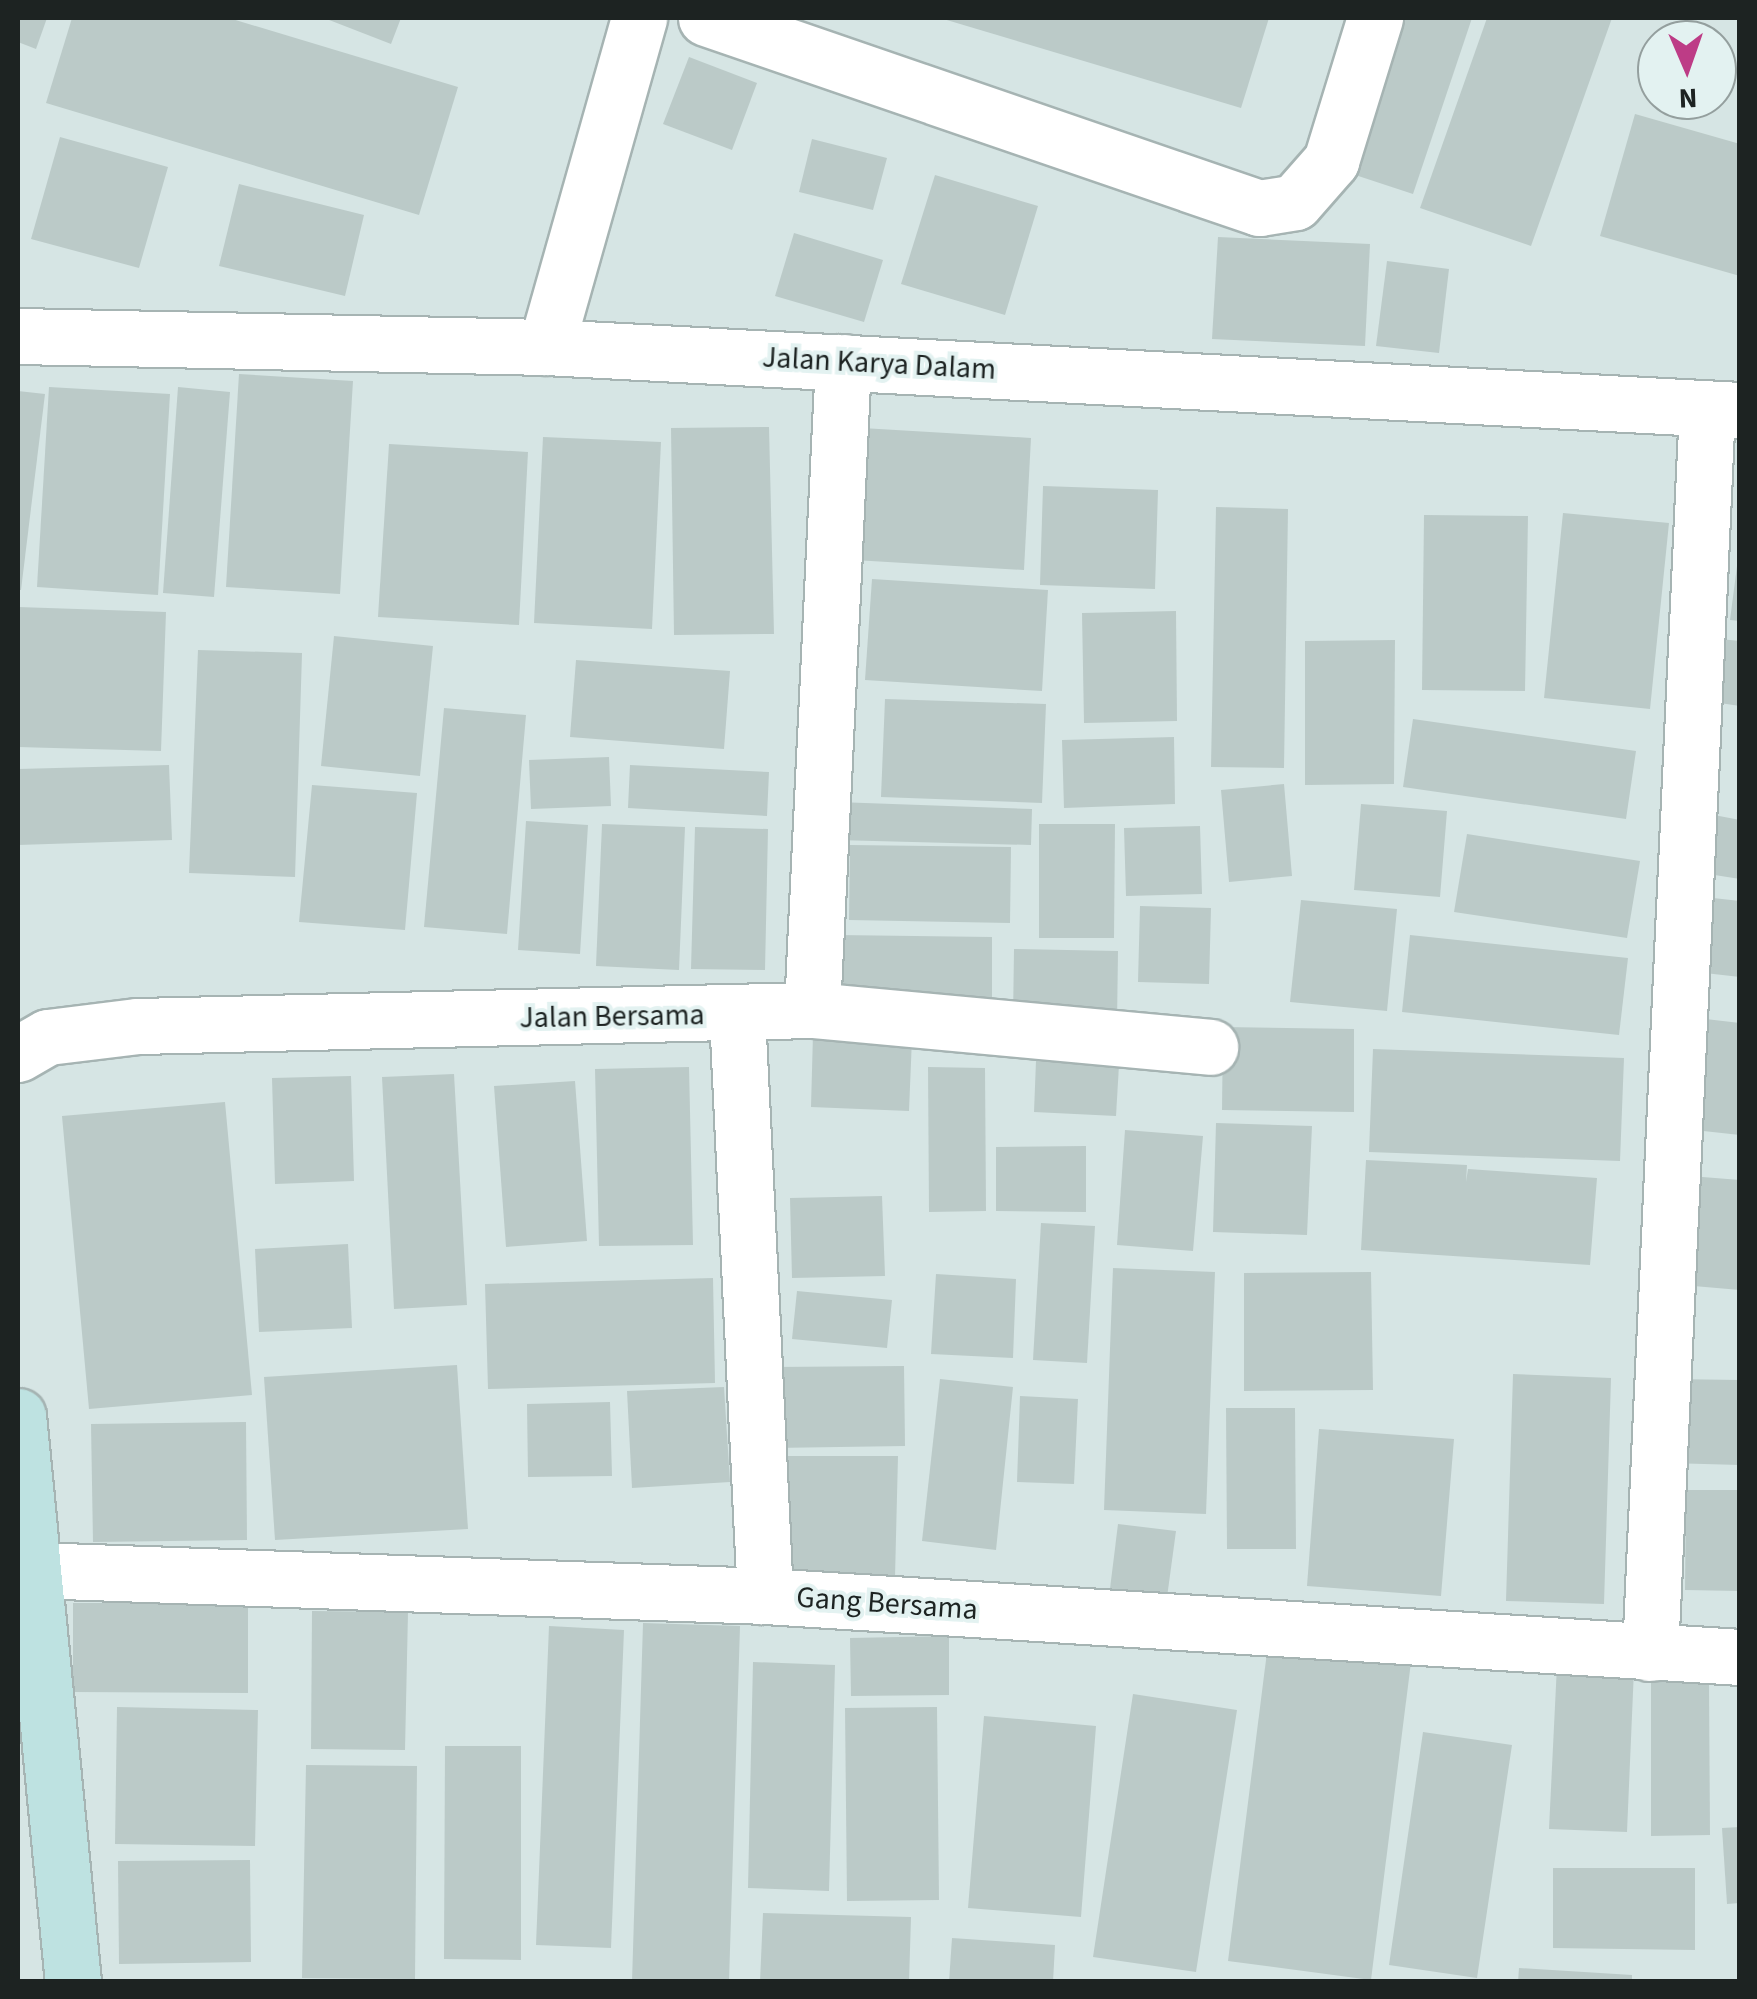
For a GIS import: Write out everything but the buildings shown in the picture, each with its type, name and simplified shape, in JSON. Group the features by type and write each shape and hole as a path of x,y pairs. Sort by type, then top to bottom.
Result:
{"main road":[{"path":"18,1416 72,1982"}],"street":[{"path":"546,347 639,18"},
{"path":"706,18 1259,208 1295,202 1331,161 1375,18"},
{"name":"Jalan Karya Dalam","path":"18,336 546,347 1723,409"},
{"path":"812,1010 843,362"},
{"path":"1650,1654 1723,409"},
{"name":"Jalan Bersama","path":"18,1054 48,1037 138,1026 812,1010 1210,1047"},
{"path":"738,1014 765,1596"},
{"name":"Gang Bersama","path":"33,1570 765,1596 1740,1657"}]}
